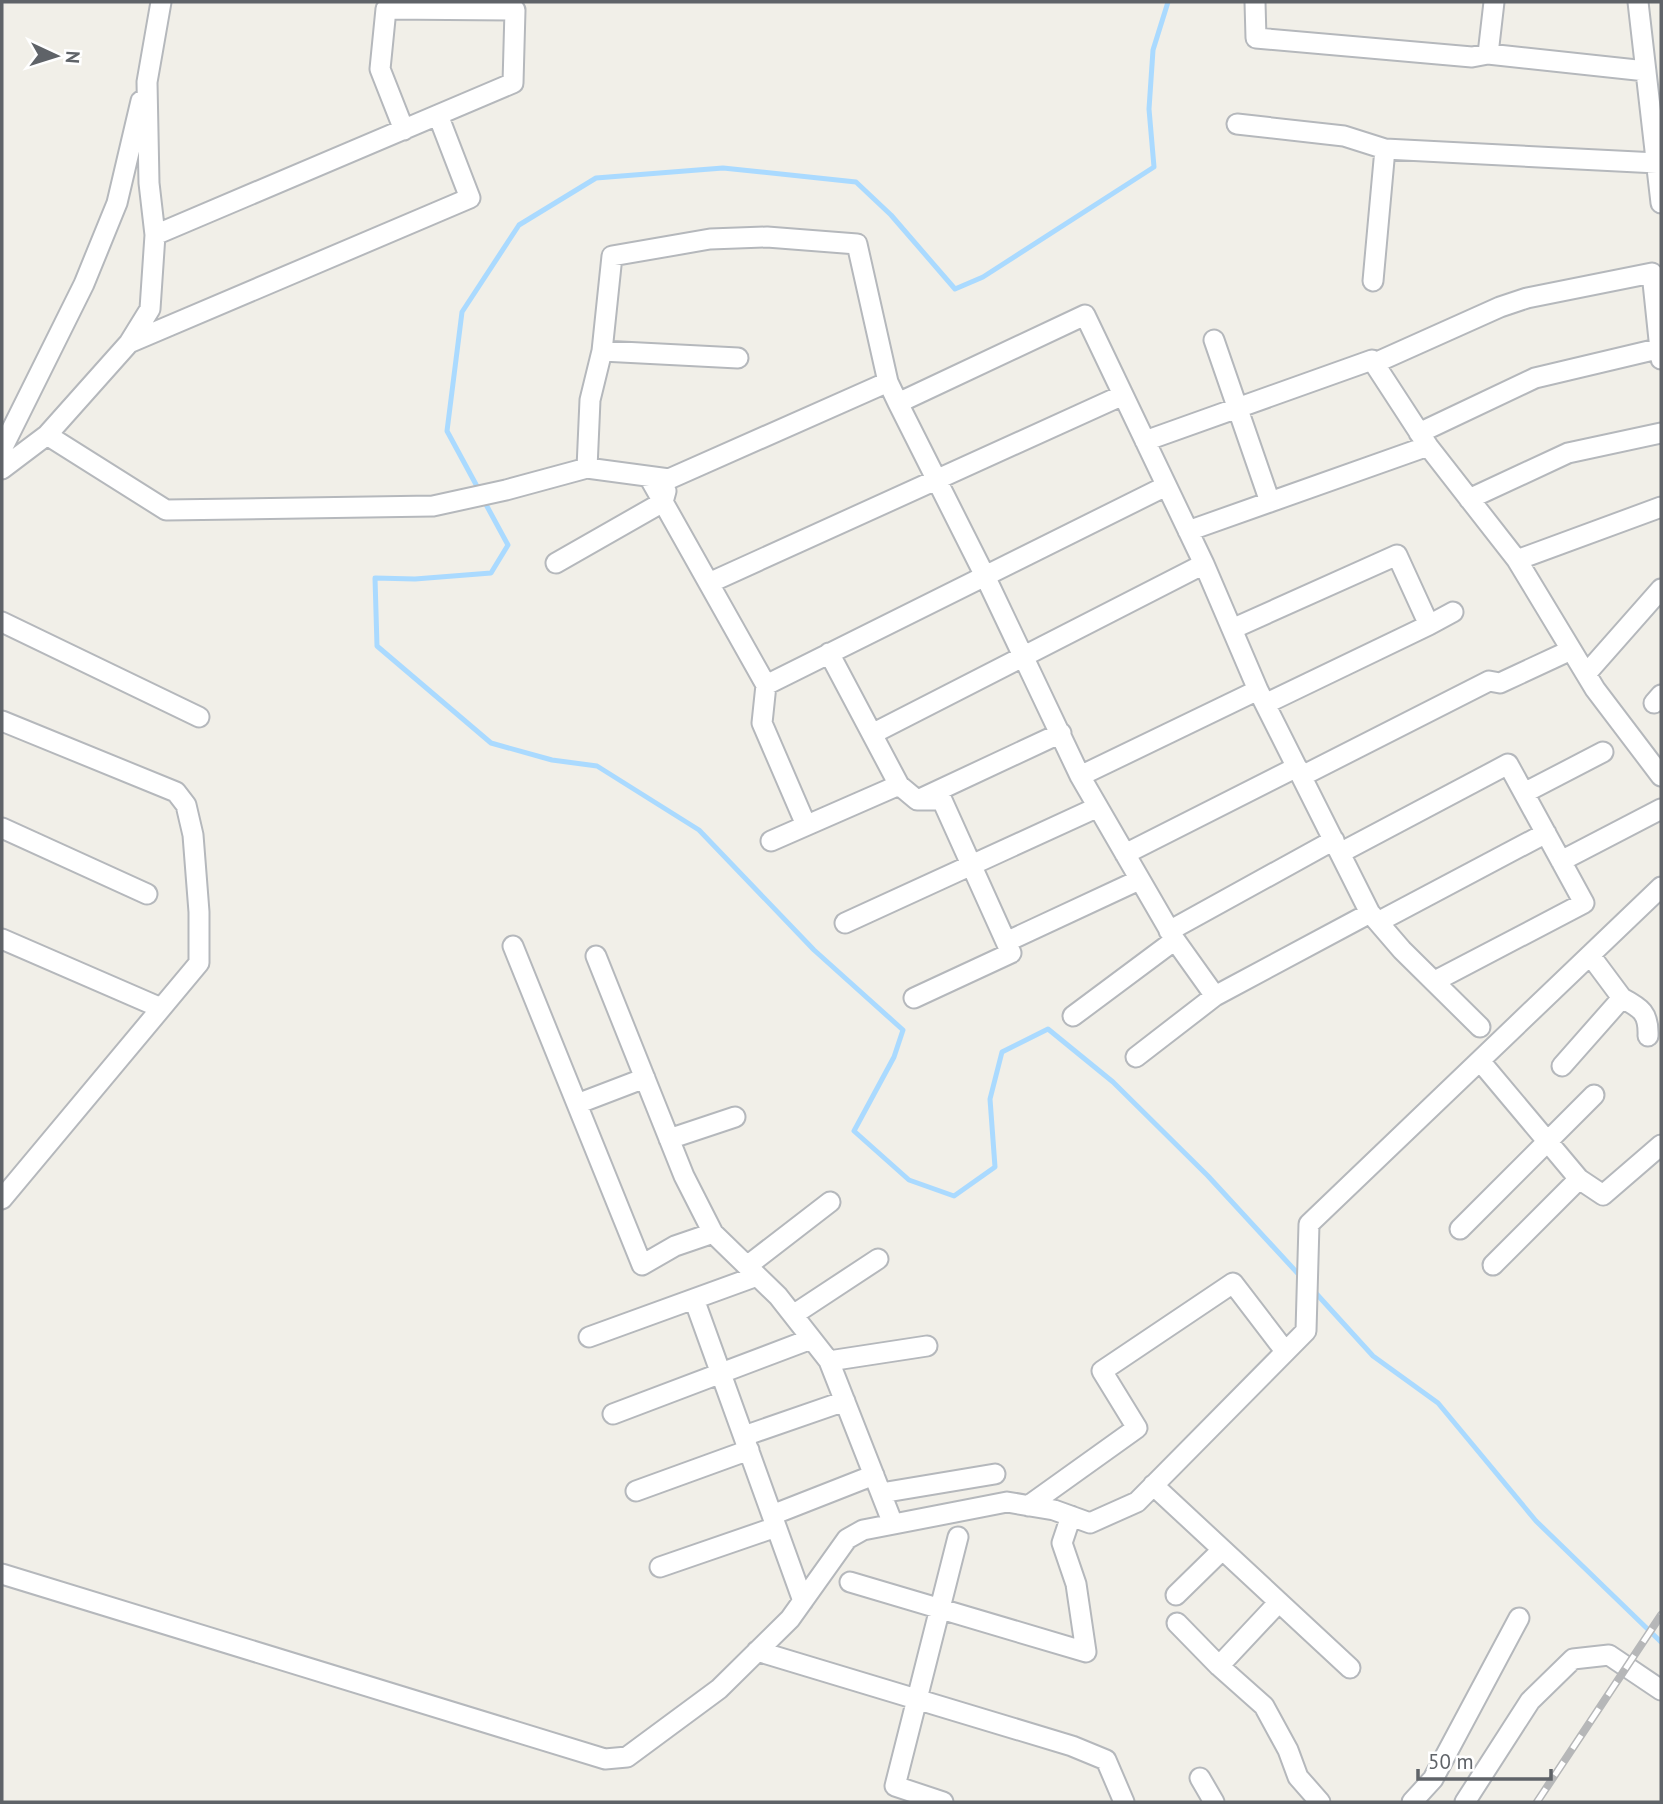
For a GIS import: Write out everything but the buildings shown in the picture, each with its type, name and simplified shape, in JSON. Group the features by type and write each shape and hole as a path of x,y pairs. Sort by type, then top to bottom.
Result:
{"street":[{"path":"3,461 47,435 129,343 150,309 155,235 149,183 148,82 161,2"},
{"path":"1255,2 1256,38 1472,57 1488,54 1646,71"},
{"path":"1488,54 1494,2"},
{"path":"1638,2 1646,71 1657,119 1657,163 1661,195"},
{"path":"155,235 404,130 513,83 515,10 386,9 380,69 404,130"},
{"path":"3,461 84,284 117,203 154,42"},
{"path":"129,343 470,198 438,115"},
{"path":"1237,124 1344,136 1385,149 1657,163"},
{"path":"1373,281 1385,149"},
{"path":"587,468 590,400 602,351 612,256 710,239 767,237 857,244 888,382 1024,656 1080,776 1172,935 1215,996"},
{"path":"1375,363 1500,307 1527,298 1653,273 1661,355"},
{"path":"898,403 1085,315 1204,564 1262,697 1374,918 1402,950 1480,1027"},
{"path":"1214,340 1270,502"},
{"path":"1188,531 1270,502 1424,439 1535,378 1653,350 1661,355"},
{"path":"602,351 738,358"},
{"path":"1145,441 1373,359 1424,439 1517,560 1586,674 1661,775"},
{"path":"47,435 166,510 433,506 587,468 669,479 888,382"},
{"path":"709,583 1123,395"},
{"path":"1469,499 1568,453 1661,433"},
{"path":"649,477 766,685 762,723 806,825"},
{"path":"556,563 663,502 669,479"},
{"path":"766,685 1166,486"},
{"path":"1517,560 1661,507"},
{"path":"1232,629 1397,555 1429,625"},
{"path":"872,734 1204,564"},
{"path":"1586,674 1661,589"},
{"path":"1080,776 1429,625 1453,612"},
{"path":"2,622 199,717"},
{"path":"1125,855 1489,681 1500,683 1571,650"},
{"path":"830,653 899,785 917,800 942,800 1011,953 914,998"},
{"path":"2,721 176,792 186,805 193,835 199,912 199,963 2,1199"},
{"path":"917,800 1061,733"},
{"path":"1524,793 1603,752"},
{"path":"1073,1016 1172,935 1337,847 1508,764 1584,903 1435,981"},
{"path":"771,841 899,785"},
{"path":"845,923 1098,807"},
{"path":"1561,861 1661,809"},
{"path":"2,828 148,894"},
{"path":"1136,1057 1215,996 1546,833"},
{"path":"1006,942 1139,880"},
{"path":"2,1574 605,1759 627,1758 719,1689 790,1619 847,1539 863,1531 893,1524 1007,1502 1054,1510 1090,1524 1137,1502 1306,1331 1309,1224 1661,887"},
{"path":"2,939 161,1008"},
{"path":"513,946 642,1265 675,1246 713,1233"},
{"path":"1590,955 1622,998 1641,1008 1648,1024 1648,1036"},
{"path":"596,956 684,1176 713,1233 778,1296 829,1361 893,1524"},
{"path":"1562,1066 1622,998"},
{"path":"1480,1061 1579,1179 1603,1195 1661,1145"},
{"path":"577,1104 645,1078"},
{"path":"1460,1229 1594,1095"},
{"path":"669,1139 735,1117"},
{"path":"1493,1265 1579,1179"},
{"path":"589,1337 694,1299 752,1271 830,1202"},
{"path":"793,1315 878,1259"},
{"path":"1028,1506 1137,1428 1102,1371 1233,1283 1285,1352"},
{"path":"694,1299 803,1601"},
{"path":"613,1413 811,1339"},
{"path":"829,1361 927,1346"},
{"path":"636,1492 845,1401"},
{"path":"660,1567 774,1521 878,1484 995,1474"},
{"path":"1153,1485 1350,1668"},
{"path":"850,1582 1086,1652 1076,1584 1062,1543 1072,1516"},
{"path":"943,1802 895,1786 958,1537"},
{"path":"1176,1595 1222,1550"},
{"path":"1219,1665 1279,1602"},
{"path":"1412,1802 1433,1779 1519,1618"},
{"path":"1177,1623 1264,1706 1288,1750 1298,1777 1320,1802"},
{"path":"757,1651 1072,1745 1106,1760 1124,1802"},
{"path":"1465,1802 1530,1701 1573,1659 1609,1655 1661,1690"},
{"path":"1200,1778 1214,1802"}],"waterway":[{"path":"479,490 447,431 462,312 519,225 596,178 723,168 856,182 891,215 955,289 983,277 1154,167 1149,109 1153,50 1168,2"},
{"path":"483,499 508,545 491,573 415,579 375,578 377,646 491,743 552,760 597,766 699,830 814,950 903,1030 894,1057 854,1131 909,1180 954,1196 995,1167 990,1099 1002,1052 1048,1029 1113,1082 1208,1176 1302,1278"},
{"path":"1313,1290 1373,1356 1438,1403 1536,1521 1661,1642"}],"railway":[{"path":"1537,1802 1661,1615"}]}
